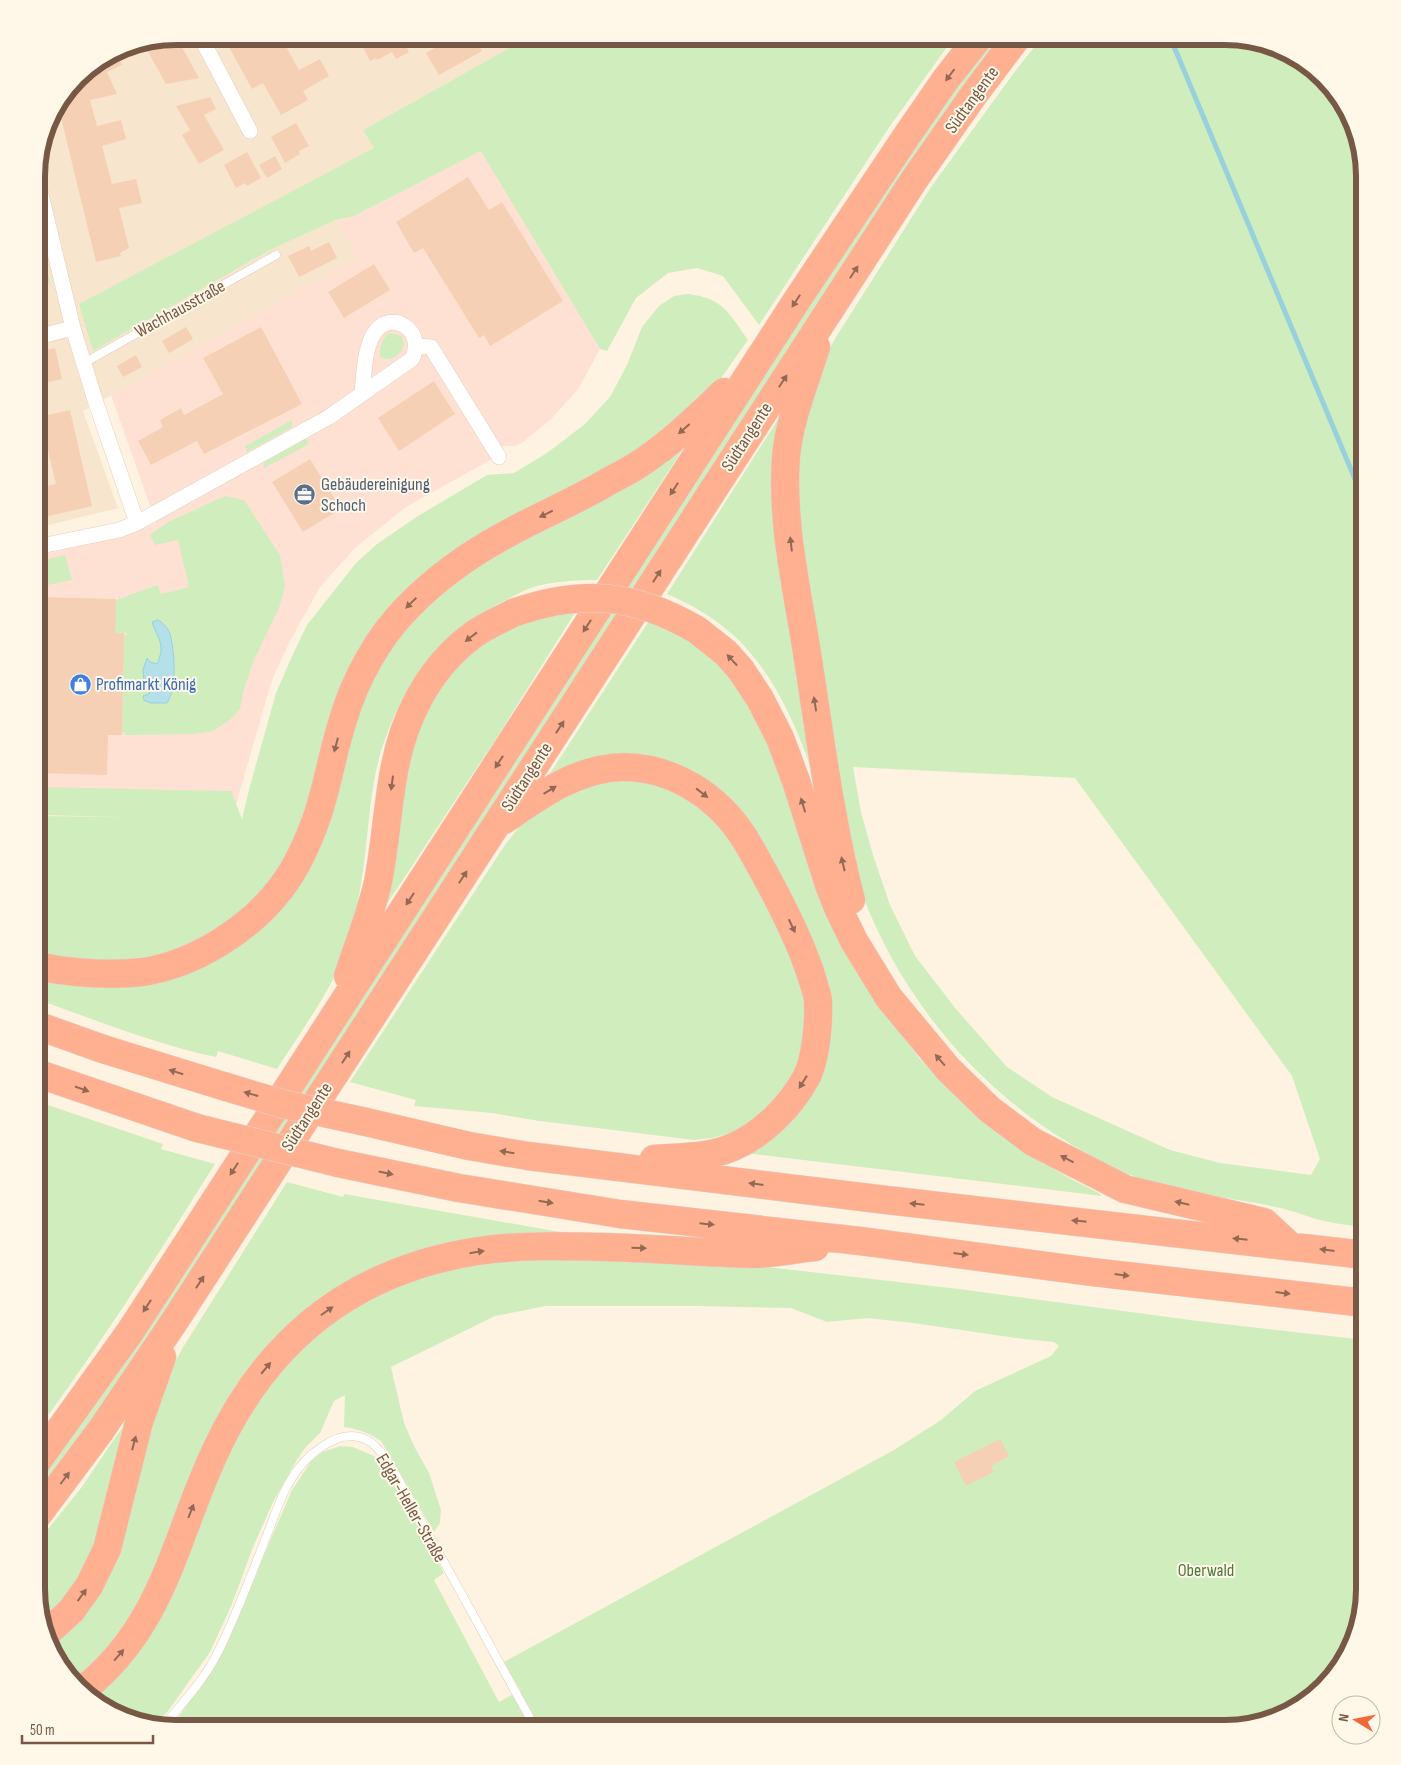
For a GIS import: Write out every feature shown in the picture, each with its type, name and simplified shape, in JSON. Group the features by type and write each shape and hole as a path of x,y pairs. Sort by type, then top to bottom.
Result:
{"highway":[{"name":"Südtangente","path":"45,1450 130,1332 758,360 908,134 946,79 973,45"},
{"name":"Südtangente","path":"45,1505 101,1430 174,1322 914,180 1011,45"},
{"path":"827,313 794,417 786,455 785,493 793,562 833,816 850,897 868,962"},
{"path":"45,968 102,974 144,972 181,962 208,950 258,913 281,888 297,864 319,810 343,719 353,691 387,630 431,584 457,565 505,535 608,482 652,455 693,421 758,360"},
{"path":"337,1011 378,883 396,760 402,735 413,709 434,674 474,634 513,613 546,602 570,598 615,599 647,606 682,621 697,630 726,653 741,670 772,720 796,781 838,908 854,941 889,998 948,1069 989,1109 1033,1142 1125,1189 1264,1222 1289,1245"},
{"path":"495,827 547,791 573,777 603,768 625,767 651,770 673,776 694,786 730,818 744,838 792,927 807,962 818,999 817,1038 807,1077 787,1105 763,1129 732,1147 699,1156 590,1164"},
{"path":"45,1028 103,1049 284,1104 468,1146 590,1164 878,1199 1356,1253"},
{"path":"45,1076 197,1128 338,1163 459,1188 620,1214 860,1241 1092,1272 1356,1302"},
{"path":"88,1686 107,1669 122,1652 145,1618 162,1586 225,1430 245,1396 260,1375 290,1342 315,1320 354,1293 393,1274 423,1264 459,1255 500,1249 605,1247 754,1254 860,1241"},
{"path":"51,1629 71,1611 89,1586 107,1549 139,1422 174,1322"}],"street":[{"path":"205,45 250,131"},
{"path":"45,211 73,328 95,400 137,523"},
{"path":"45,546 118,530 137,523 329,417 412,359 416,353 416,340 411,331 403,325 389,322 382,325 373,335 365,364 362,393"},
{"path":"45,335 73,328"},
{"path":"416,346 431,347 499,457"}],"lane":[{"name":"Wachhausstraße","path":"84,363 276,255"},
{"name":"Edgar-Heller-Straße","path":"169,1720 193,1690 215,1657 236,1613 275,1513 290,1482 306,1459 320,1447 348,1437 361,1438 372,1444 385,1457 531,1720"}],"shaded area":[{"path":"168,45 515,45 363,130 375,148 80,304 93,351 272,249 336,220 358,258 83,411 118,508 45,526 45,168 49,142 55,126 67,103 83,83 103,67 126,55"},
{"path":"482,150 600,349 579,388 552,418 522,443 515,446 503,446 492,459 406,507 355,548 320,587 290,641 272,680 235,808 45,806 45,554 127,535 156,523 111,395 358,258 336,220 354,216"}],"green space":[{"path":"515,45 948,45 890,126 759,325 723,276 697,268 668,273 636,298 607,351 600,349 481,151 354,216 336,220 272,249 93,351 79,304 374,148 363,130"},
{"path":"987,45 999,45 184,1289 45,1488 45,1471 67,1442 847,243"},
{"path":"1036,45 1233,45 1267,52 1298,67 1311,78 1334,103 1346,126 1352,142 1356,176 1356,1226 1324,1221 1284,1209 1184,1191 1145,1180 1081,1151 1040,1124 1001,1093 965,1059 933,1021 905,980 881,937 858,882 851,855 807,588 794,457 821,364 836,337 931,187","holes":["853,767 1075,778 1292,1076 1320,1159 1311,1175 1220,1163 1170,1150 1052,1097 1007,1067 956,1009 915,956 890,905 873,855 861,812"]},
{"path":"45,261 50,283 45,285"},
{"path":"688,294 700,296 717,303 730,315 748,340 714,388 672,430 417,585 316,789 279,876 235,922 171,954 110,965 45,957 45,816 126,817 45,815 45,787 231,791 242,819 276,693 293,654 307,625 356,563 377,544 418,516 487,475 514,473 547,453 585,424 610,397 627,365 642,327 659,306 674,296"},
{"path":"389,333 401,336 404,346 395,357 385,359 380,357 380,350 383,341"},
{"path":"787,405 814,778 790,717 769,678 756,660 742,643 726,629 698,609 667,594"},
{"path":"292,420 292,427 247,452 245,446"},
{"path":"306,439 309,444 264,468 264,462"},
{"path":"689,440 597,580 544,584 506,600 480,615 456,633 435,653 417,677 401,702 379,757 373,787 361,883 349,944 326,993 277,1069 218,1051 216,1057 193,1052 125,1031 45,1002 45,973 107,981 274,909 375,662 443,584"},
{"path":"225,496 244,500 280,555 285,587 279,608 254,660 243,692 240,709 230,720 213,731 193,734 125,735 122,732 124,635 127,635 127,633 115,633 115,601 158,585 161,594 189,587 178,540 155,545 150,535 168,522","holes":["164,624 170,634 174,659 173,688 167,703 144,696 149,694 151,686 148,659 150,662 157,664 162,648 156,633"]},
{"path":"65,555 72,580 45,586 45,560"},
{"path":"576,611 501,731 385,907 402,758 437,682 496,633 525,622"},
{"path":"649,621 690,641 729,672 760,720 877,1002 919,1058 964,1103 1026,1153 1102,1196 746,1153 759,1144 828,1005 694,777 547,778"},
{"path":"591,780 658,782 718,817 773,910 808,1000 801,1057 788,1085 762,1115 735,1132 694,1140 540,1121 492,1113 414,1106 416,1100 350,1082 505,845 523,822"},
{"path":"45,1104 163,1144 161,1149 215,1164 128,1300 45,1419"},
{"path":"287,1182 343,1197 344,1194 577,1235 540,1236 301,1317 144,1602 81,1679 67,1662 54,1636 136,1469 170,1372 182,1349"},
{"name":"Oberwald","path":"620,1260 750,1265 959,1289 1198,1321 1356,1339 1356,1597 1349,1631 1342,1647 1334,1662 1323,1675 1298,1698 1267,1713 1242,1719 176,1720 214,1665 232,1630 292,1490 312,1460 323,1452 340,1446 353,1447 376,1457 388,1473 444,1573 434,1580 499,1702 520,1690 504,1662 894,1450 941,1420 975,1391 1051,1356 1059,1346 1054,1342 867,1318 827,1322 791,1308 546,1306 495,1316 391,1367 404,1423 429,1473 441,1510 440,1523 434,1532 381,1441 363,1432 344,1427 345,1395 334,1401 320,1433 305,1448 274,1500 253,1547 232,1604 210,1652 168,1711 160,1719 142,1716 126,1710 98,1694 129,1663 220,1472 258,1398 290,1359 330,1323 373,1296 422,1276 491,1262"},
{"path":"130,1416 87,1568 48,1616 45,1589 45,1533 81,1488"}],"water":[{"path":"158,620 169,632 173,650 174,679 167,703 150,703 144,700 143,696 149,694 151,686 144,682 143,670 147,658 150,662 157,664 161,652 160,642 152,622"}],"building":[{"path":"168,45 181,45 199,78 166,84 146,49"},
{"path":"228,45 285,45 299,70 320,59 329,76 303,91 308,100 281,115 263,83 252,89"},
{"path":"362,45 406,45 409,52 396,59 392,52 377,60 376,58 370,61"},
{"path":"440,45 478,45 482,51 439,75 426,53"},
{"path":"119,59 122,65 107,72 117,94 90,100 97,126 121,120 126,139 102,146 112,184 136,179 142,203 119,208 129,248 120,253 121,256 96,262 60,115 67,103 83,83 103,67"},
{"path":"210,97 216,109 204,115 224,150 199,164 182,135 190,130 176,106"},
{"path":"296,123 309,146 299,151 300,154 285,163 271,137"},
{"path":"247,152 261,178 247,186 245,183 236,188 224,165"},
{"path":"275,156 282,169 267,178 259,165"},
{"path":"468,177 489,210 502,202 563,301 490,346 484,335 479,338 423,248 414,253 396,222"},
{"path":"329,242 337,258 299,277 288,256 309,246 311,251"},
{"path":"374,264 390,290 344,318 328,292"},
{"path":"186,327 193,339 169,353 162,341"},
{"path":"261,327 302,404 204,454 197,441 151,465 138,441 163,427 160,420 181,408 184,415 223,394 203,358"},
{"path":"55,348 62,379 45,383 45,350"},
{"path":"136,355 142,367 123,377 117,366"},
{"path":"434,381 455,414 399,451 378,418"},
{"path":"70,410 92,506 45,517 45,486 56,484 45,438 45,416"},
{"path":"310,459 341,509 303,532 272,482"},
{"name":"Profimarkt König","path":"45,597 116,599 115,633 124,633 122,735 108,735 107,775 45,773"},
{"path":"1000,1439 1009,1456 991,1466 994,1472 966,1486 954,1462"}],"waterway":[{"path":"1173,45 1356,481"}],"place":[{"name":"Gebäudereinigung Schoch","path":"305,494"},
{"name":"Profimarkt König","path":"80,684"}]}
